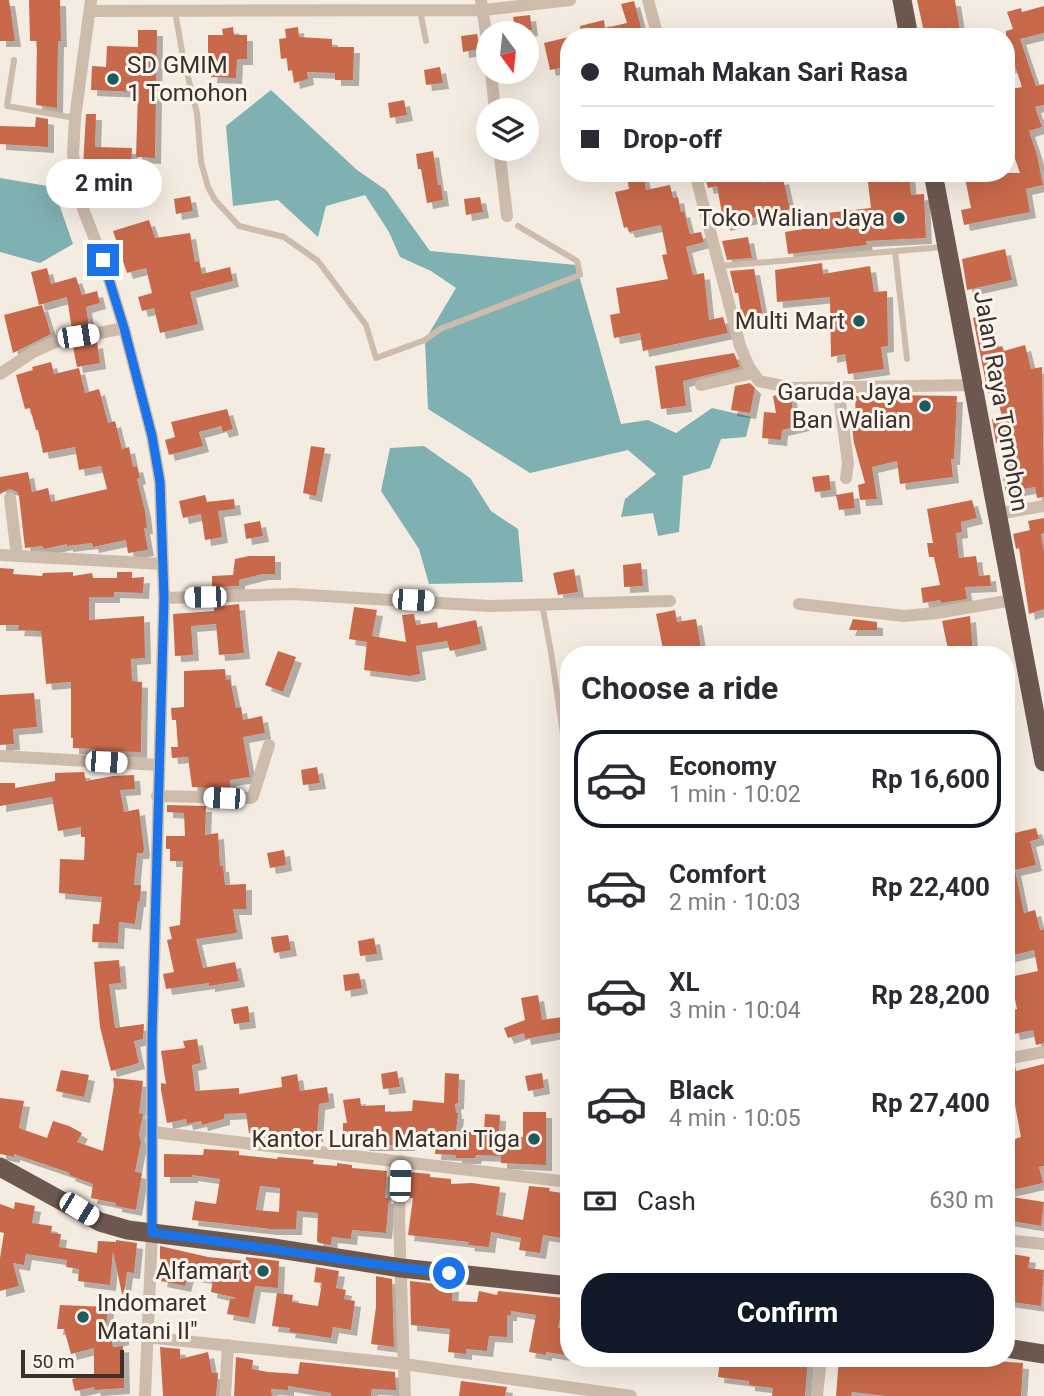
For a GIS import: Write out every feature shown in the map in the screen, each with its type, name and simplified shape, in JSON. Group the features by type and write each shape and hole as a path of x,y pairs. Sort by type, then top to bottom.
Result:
{"highway":[{"path":"902,0 907,28"},
{"name":"Jalan Raya Tomohon","path":"935,182 1044,762"},
{"path":"0,1167 100,1222 128,1230 273,1248 401,1268 560,1285"},
{"path":"1015,1350 1044,1354"}],"street":[{"path":"145,1396 152,1233 152,1026 164,598 160,482 152,436 124,328 103,260 83,209 75,176 75,118 91,5 175,11 420,10 570,0"},
{"path":"648,0 656,28"},
{"path":"500,161 506,216"},
{"path":"697,182 740,346 759,381 775,386 973,385"},
{"path":"0,374 33,352 55,342 124,328"},
{"path":"701,385 753,373"},
{"path":"838,387 848,463 846,478"},
{"path":"10,498 17,556"},
{"path":"997,514 1044,506"},
{"path":"0,555 163,564"},
{"path":"164,598 292,594 489,606 670,601"},
{"path":"799,604 913,615 1013,600"},
{"path":"157,796 251,798 268,745"},
{"path":"0,756 159,765"},
{"path":"1015,1057 1044,1052"},
{"path":"153,1132 560,1181"},
{"path":"401,1161 399,1220 405,1396"},
{"path":"1015,1241 1044,1244"},
{"path":"146,1337 404,1364 624,1396"},
{"path":"225,1396 228,1345"},
{"path":"817,1396 820,1367"}],"lane":[{"path":"420,10 426,41"},
{"path":"175,11 197,113 201,162 215,200 239,226 284,237 318,261 366,325 376,358 425,340 440,329 580,275 577,261 518,226"},
{"path":"14,60 7,106 75,118"},
{"path":"720,266 948,247"},
{"path":"895,251 907,359"},
{"path":"542,604 560,713"}],"water":[{"path":"271,90 357,170 386,190 430,251 576,265 621,424 648,420 676,433 712,408 751,417 746,437 721,439 710,468 683,476 679,532 658,536 653,513 621,517 625,499 656,474 628,450 530,473 428,409 425,340 456,288 431,271 400,257 389,232 365,195 326,206 318,237 278,200 233,206 226,126"},
{"path":"0,178 53,187 73,244 40,263 0,252"},
{"path":"424,446 470,478 491,511 518,529 523,582 429,584 419,549 381,491 390,448"}],"building":[{"path":"0,0 9,0 15,41 0,41"},
{"path":"29,0 60,0 61,41 58,41 57,108 36,105 37,41 30,41"},
{"path":"917,0 955,0 960,28 923,28"},
{"path":"634,1 641,28 605,28 627,23 621,4"},
{"path":"1044,6 1044,33 1020,39 1036,86 1044,84 1044,105 1035,107 1042,127 1029,131 1043,185 1026,189 1030,212 964,225 961,210 971,208 966,182 1015,182 1015,173 1020,173 1015,159 1015,88 1022,87 1015,66 1015,28 1013,28 1007,12 1021,8 1022,12"},
{"path":"530,15 531,21 514,21 513,17"},
{"path":"604,20 605,28 580,28 580,26"},
{"path":"233,27 234,35 247,35 247,59 237,59 236,78 211,77 212,60 208,60 208,35 223,35 222,29"},
{"path":"298,27 299,37 332,39 332,47 354,47 353,80 335,80 335,73 307,72 308,79 294,83 292,70 288,71 287,58 281,59 279,39 286,38 285,29"},
{"path":"138,30 157,30 155,158 136,157 138,92 91,90 92,66 106,67 107,46 138,47"},
{"path":"476,34 476,50 463,52 461,36"},
{"path":"560,39 560,68 550,70 544,43"},
{"path":"440,67 443,83 426,85 424,70"},
{"path":"404,100 407,115 390,118 388,103"},
{"path":"86,114 96,114 95,147 132,148 131,170 83,167"},
{"path":"36,117 48,119 48,147 0,144 0,126 35,127"},
{"path":"433,151 443,200 427,203 416,154"},
{"path":"628,182 645,182 646,190 670,185 673,198 678,197 681,212 684,211 690,234 701,232 704,242 686,247 693,275 704,273 709,320 723,317 728,333 643,351 640,333 614,338 610,315 620,313 616,288 668,279 662,255 667,254 661,225 629,232 627,227 624,228 615,192 629,189"},
{"path":"706,182 784,182 790,209 724,225 717,186 708,188"},
{"path":"868,182 910,182 911,195 924,194 926,238 866,241 867,245 788,254 785,232 828,225 827,213 871,208"},
{"path":"190,196 193,211 176,214 174,199"},
{"path":"480,197 483,212 466,215 464,199"},
{"path":"149,220 155,238 190,233 195,262 199,261 202,274 230,267 233,281 190,292 198,324 160,333 154,308 142,311 138,297 152,293 146,268 127,273 113,231"},
{"path":"748,237 752,258 727,260 722,241"},
{"path":"1005,249 1012,280 967,290 962,259"},
{"path":"822,263 823,274 870,266 874,292 887,291 888,346 881,347 884,369 848,374 845,354 831,357 830,297 777,302 775,270"},
{"path":"47,268 51,284 76,277 82,295 97,291 100,303 86,307 89,326 72,330 67,297 39,305 31,272"},
{"path":"754,269 764,322 743,323 738,293 735,293 730,271"},
{"path":"42,305 51,334 13,353 4,315"},
{"path":"986,314 995,348 1002,346 1004,351 1025,345 1031,369 1042,367 1044,497 1037,498 1035,487 1006,492 1003,477 1010,475 1002,442 996,443 992,419 1002,416 995,391 988,393 973,318"},
{"path":"97,342 100,363 77,367 73,347"},
{"path":"734,353 740,367 683,381 686,406 661,409 655,366"},
{"path":"51,362 54,374 79,368 85,393 99,389 108,423 115,421 122,449 129,447 133,467 137,466 140,478 137,479 145,511 147,528 144,528 148,550 128,553 126,540 93,547 92,543 67,544 44,549 42,546 25,548 19,496 10,489 0,494 0,477 28,472 32,492 48,488 51,502 107,489 101,466 79,470 75,447 43,453 38,430 30,408 25,409 16,375"},
{"path":"750,383 755,388 750,413 731,410 735,386"},
{"path":"773,396 791,396 793,413 805,410 808,424 782,430 781,440 762,438 764,412 776,413"},
{"path":"855,396 957,396 954,459 951,459 953,477 900,484 897,461 872,467 877,499 860,500 858,485 865,483 851,420 856,419"},
{"path":"227,409 233,429 223,432 221,426 199,432 203,446 169,455 165,440 175,437 171,422"},
{"path":"311,446 325,448 316,496 303,493"},
{"path":"829,475 831,490 815,492 812,477"},
{"path":"853,492 855,508 839,510 836,495"},
{"path":"205,495 207,502 234,499 235,509 218,511 222,537 205,540 201,514 183,518 179,501"},
{"path":"972,500 977,518 961,522 962,532 956,533 959,558 976,556 979,576 990,575 991,586 965,587 967,599 923,603 921,588 940,585 934,557 929,557 927,543 933,543 927,509"},
{"path":"1044,518 1044,533 1041,534 1044,552 1044,609 1029,614 1019,548 1016,549 1013,534 1030,530 1028,521"},
{"path":"260,521 263,536 246,539 244,524"},
{"path":"275,556 275,574 262,574 239,580 239,586 212,587 212,576 233,575 235,559"},
{"path":"641,563 643,586 624,587 623,565"},
{"path":"0,568 14,569 13,574 42,576 43,573 73,572 73,576 92,573 93,578 117,578 117,572 132,572 132,578 144,577 143,593 114,592 114,597 89,597 89,620 144,616 145,658 131,659 132,681 142,682 141,752 94,753 95,749 73,748 71,682 46,684 41,631 18,630 19,625 0,625"},
{"path":"574,569 578,592 558,595 553,573"},
{"path":"239,604 244,653 219,655 216,624 191,626 193,655 175,656 173,614 214,611 214,607"},
{"path":"354,607 377,610 372,636 406,642 402,615 414,614 416,625 437,622 438,628 476,620 481,644 450,651 447,641 416,646 420,674 410,676 364,670 367,642 349,639"},
{"path":"675,610 677,622 696,619 701,646 662,646 656,614"},
{"path":"970,616 972,646 947,646 942,621"},
{"path":"853,619 877,622 877,630 849,630"},
{"path":"278,651 296,657 283,692 265,685"},
{"path":"225,669 226,680 230,679 236,708 241,707 243,720 262,716 265,733 243,737 250,777 230,780 230,789 192,787 188,757 172,758 171,747 178,747 176,720 172,720 171,708 184,707 184,671"},
{"path":"34,693 37,727 13,729 14,744 0,745 0,695"},
{"path":"317,767 320,783 303,785 301,770"},
{"path":"84,772 86,781 134,775 135,789 120,790 124,812 139,809 144,849 143,853 137,853 134,885 141,885 140,901 135,924 119,922 118,943 92,942 93,924 99,924 102,897 59,893 60,859 84,860 85,837 81,837 81,827 58,831 52,797 0,806 0,783 15,783 15,788 55,781 55,773"},
{"path":"167,805 206,806 205,835 218,833 220,866 223,866 225,885 246,884 246,909 233,909 237,933 196,939 203,968 235,962 239,981 166,989 163,974 174,972 167,940 172,939 169,927 180,925 183,861 170,861 166,836 185,836 184,813 167,812"},
{"path":"1036,828 1039,839 1030,841 1036,865 1015,870 1015,833"},
{"path":"284,850 286,865 270,868 267,853"},
{"path":"1015,870 1024,913 1035,910 1040,930 1044,929 1044,1043 1036,1045 1033,1030 1015,1034 1015,976 1038,971 1034,950 1015,955"},
{"path":"288,935 291,950 274,953 271,937"},
{"path":"374,938 377,954 360,956 358,941"},
{"path":"119,960 121,983 109,984 115,1028 144,1024 143,1039 134,1041 139,1063 111,1071 100,1027 94,962"},
{"path":"359,973 362,988 345,991 343,975"},
{"path":"538,995 542,1020 560,1017 560,1033 525,1039 524,1033 508,1038 504,1028 525,1020 521,998"},
{"path":"248,1006 250,1022 234,1024 231,1009"},
{"path":"197,1039 201,1063 192,1065 195,1091 239,1088 239,1094 282,1087 281,1077 297,1074 300,1091 327,1087 329,1102 319,1104 317,1136 268,1131 249,1133 246,1113 224,1114 224,1119 202,1125 201,1121 187,1124 186,1119 167,1123 161,1090 161,1083 166,1084 161,1051 185,1048 183,1041"},
{"path":"1044,1064 1044,1166 1039,1167 1043,1183 1015,1189 1015,1139 1021,1137 1015,1105 1015,1066 1016,1071"},
{"path":"61,1070 89,1075 84,1097 56,1091"},
{"path":"397,1071 400,1087 383,1089 381,1074"},
{"path":"445,1073 459,1074 458,1103 455,1104 458,1113 456,1132 484,1132 485,1114 500,1115 499,1136 523,1137 523,1112 546,1112 546,1165 501,1163 501,1156 476,1155 475,1158 456,1158 456,1155 435,1154 436,1143 409,1141 409,1145 363,1145 363,1140 343,1140 343,1123 347,1123 343,1100 360,1098 361,1106 385,1105 385,1112 412,1111 413,1100 444,1103"},
{"path":"542,1073 544,1088 528,1091 525,1076"},
{"path":"113,1078 143,1081 139,1113 143,1114 139,1134 141,1142 135,1172 142,1173 136,1210 91,1198 93,1184 69,1175 70,1173 14,1154 14,1157 0,1154 0,1098 24,1101 19,1128 47,1138 53,1121 82,1133 77,1142 103,1151"},
{"path":"204,1149 239,1151 239,1155 314,1160 313,1164 337,1166 337,1163 352,1165 352,1168 387,1171 385,1198 389,1198 386,1233 352,1230 351,1239 332,1237 331,1245 319,1243 318,1213 297,1211 296,1229 271,1229 192,1220 195,1201 216,1204 220,1179 192,1175 164,1177 164,1154 203,1155","holes":["260,1186 280,1188 279,1212 256,1210"]},
{"path":"409,1172 451,1179 451,1184 472,1183 500,1187 496,1215 523,1220 529,1186 550,1188 549,1191 560,1193 560,1238 543,1235 540,1253 519,1250 521,1238 491,1232 489,1247 408,1235 413,1198 409,1198"},
{"path":"1015,1197 1044,1202 1041,1226 1015,1222"},
{"path":"15,1202 35,1206 32,1223 52,1226 51,1233 61,1234 59,1247 97,1253 98,1241 137,1243 134,1273 127,1272 124,1294 113,1251 110,1285 78,1281 79,1269 66,1267 67,1260 26,1254 24,1265 13,1263 19,1286 0,1291 0,1258 4,1233 0,1232 0,1204 14,1209"},
{"path":"160,1246 208,1257 246,1261 246,1257 279,1261 278,1288 255,1286 249,1318 227,1314 230,1299 237,1298 211,1292 213,1279 188,1275 185,1286 161,1281 166,1261 160,1259"},
{"path":"1015,1254 1030,1257 1028,1268 1044,1270 1041,1306 1015,1302"},
{"path":"316,1267 339,1271 336,1288 346,1290 344,1299 355,1301 351,1330 333,1327 331,1338 289,1332 290,1328 272,1326 277,1293 293,1295 292,1302 318,1306 322,1283 314,1282"},
{"path":"376,1276 392,1279 394,1347 371,1344 376,1307"},
{"path":"410,1281 453,1286 452,1301 477,1302 479,1291 497,1295 498,1291 560,1298 560,1354 529,1352 536,1315 511,1311 511,1315 507,1315 507,1337 489,1336 487,1351 466,1349 466,1354 448,1352 450,1329 411,1325"},
{"path":"60,1305 108,1307 106,1328 123,1329 123,1339 112,1342 113,1347 123,1346 124,1388 95,1390 94,1387 75,1391 72,1379 94,1374 94,1348 71,1354 64,1329 57,1329"},
{"path":"160,1347 180,1349 180,1359 208,1352 212,1373 218,1373 216,1396 163,1396"},
{"path":"236,1357 253,1360 252,1369 268,1372 298,1374 300,1362 395,1372 396,1390 372,1389 371,1396 331,1396 331,1393 288,1386 288,1390 271,1389 272,1396 234,1396"},
{"path":"1015,1362 1023,1363 1021,1396 885,1396 852,1392 851,1396 836,1396 838,1367 1015,1367"},
{"path":"719,1367 807,1367 805,1396 772,1396 773,1388 749,1385 749,1381 718,1377"},
{"path":"461,1381 507,1387 505,1396 459,1396"}],"place":[{"name":"SD GMIM 1 Tomohon","path":"113,79"},
{"name":"Toko Walian Jaya","path":"899,218"},
{"name":"Multi Mart","path":"859,321"},
{"name":"Garuda Jaya Ban Walian","path":"925,406"},
{"name":"Kantor Lurah Matani Tiga","path":"534,1139"},
{"name":"Alfamart","path":"263,1271"},
{"name":"Indomaret Matani II\"","path":"83,1317"}],"route":[{"path":"103,260 152,436 160,482 164,598 152,1039 152,1233 449,1273"}]}
